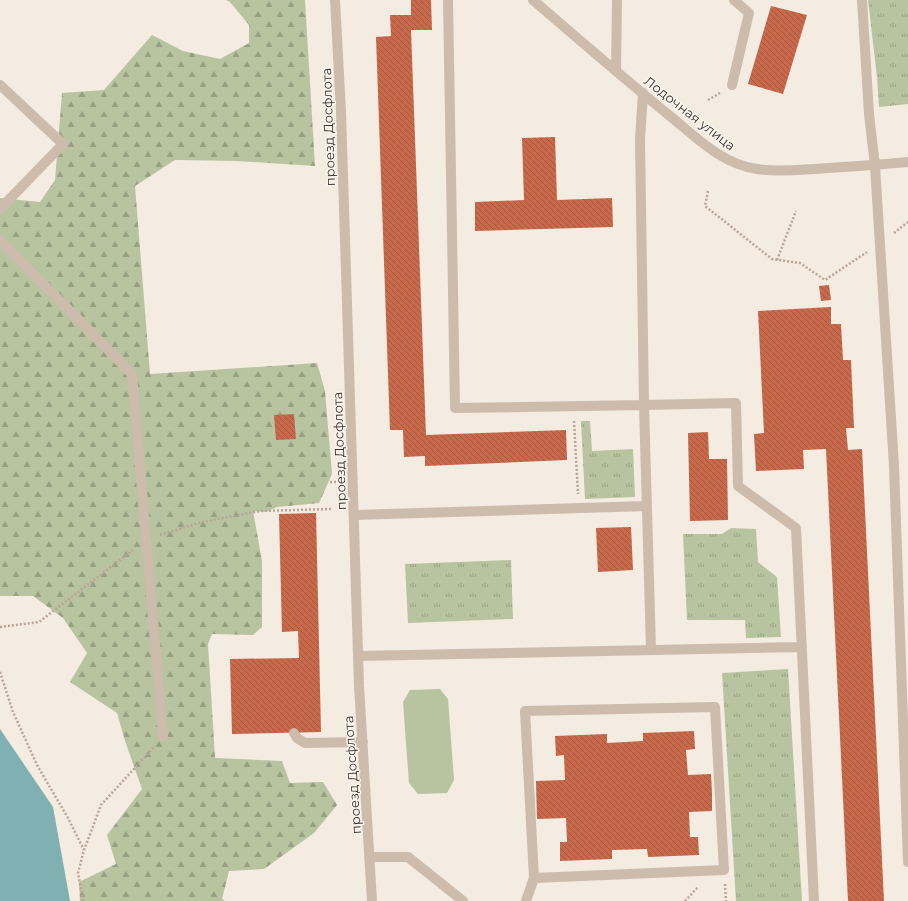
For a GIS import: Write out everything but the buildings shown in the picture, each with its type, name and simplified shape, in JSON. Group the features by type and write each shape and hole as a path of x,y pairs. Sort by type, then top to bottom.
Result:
{"street":[{"name":"проезд Досфлота","path":"335,0 341,112 358,656 372,901"},
{"path":"448,0 455,408 736,403 738,486 796,528 814,901"},
{"name":"Лодочная улица","path":"533,0 616,71 721,156 738,164 757,170 779,171 875,166 908,162"},
{"path":"616,71 617,0"},
{"path":"732,85 749,13 734,0"},
{"path":"862,0 869,114 875,166 894,466 908,862"},
{"path":"0,86 64,144 0,209"},
{"path":"643,93 640,139 644,405 651,650"},
{"path":"0,240 132,374 163,736"},
{"path":"354,515 647,506"},
{"path":"358,656 802,647"},
{"path":"526,901 534,878 525,711 715,707 724,870 534,878"},
{"path":"294,733 297,738 305,743 363,742"},
{"path":"370,857 408,857 463,901"}],"path":[{"path":"708,191 705,206 772,258 800,263 825,280 870,250"},
{"path":"778,260 796,211"},
{"path":"891,236 908,222"},
{"path":"574,406 579,508"},
{"path":"330,482 336,482"},
{"path":"260,511 331,509"},
{"path":"0,627 39,622"},
{"path":"0,672 13,712 38,765 84,850"},
{"path":"83,901 78,873 84,850 101,805 163,736"}],"green space":[{"path":"226,0 305,0 315,166 237,161 175,160 135,186 150,374 317,363 325,391 332,474 319,503 277,507 266,512 253,511 262,561 262,627 253,635 212,634 208,644 215,758 282,761 290,783 323,782 337,805 314,833 264,869 229,871 222,899 225,901 80,901 79,882 116,864 107,835 142,789 117,713 70,682 87,653 63,618 33,596 0,596 0,198 40,202 55,180 62,93 104,90 152,35 183,51 220,59 249,43 249,25 230,2"},
{"path":"868,0 908,0 908,104 879,107"},
{"path":"581,421 590,421 592,451 633,449 635,497 585,499"},
{"path":"731,528 756,529 758,562 777,577 781,637 746,638 745,620 687,620 683,534 722,534"},
{"path":"511,560 513,619 408,623 405,564"},
{"path":"788,669 802,901 736,901 722,673"},
{"path":"440,689 448,699 454,780 447,793 418,794 409,783 403,702 410,690"}],"water":[{"path":"0,729 53,807 70,901 0,901"}]}
